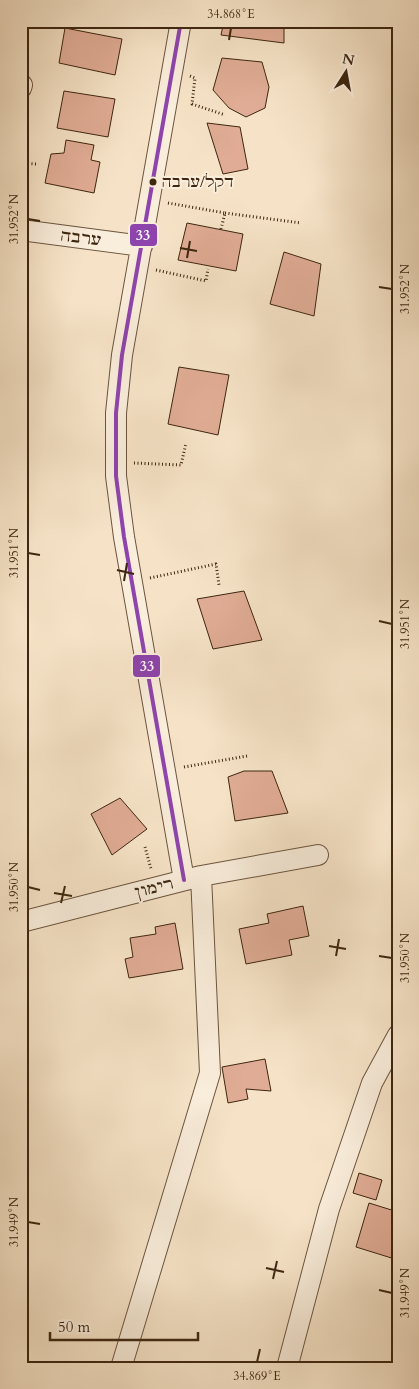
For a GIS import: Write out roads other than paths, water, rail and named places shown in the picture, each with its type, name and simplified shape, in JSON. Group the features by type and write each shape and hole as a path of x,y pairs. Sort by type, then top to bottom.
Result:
{"street":[{"path":"121,1368 210,1073 193,878 165,771 124,537 116,476 116,413 122,355 182,21"},
{"name":"ערבה","path":"21,230 142,246"},
{"name":"רימון","path":"21,922 193,878 318,855"},
{"path":"287,1368 329,1209 372,1083 398,1035"}],"place":[{"name":"דקל/ערבה","path":"153,182"}]}
